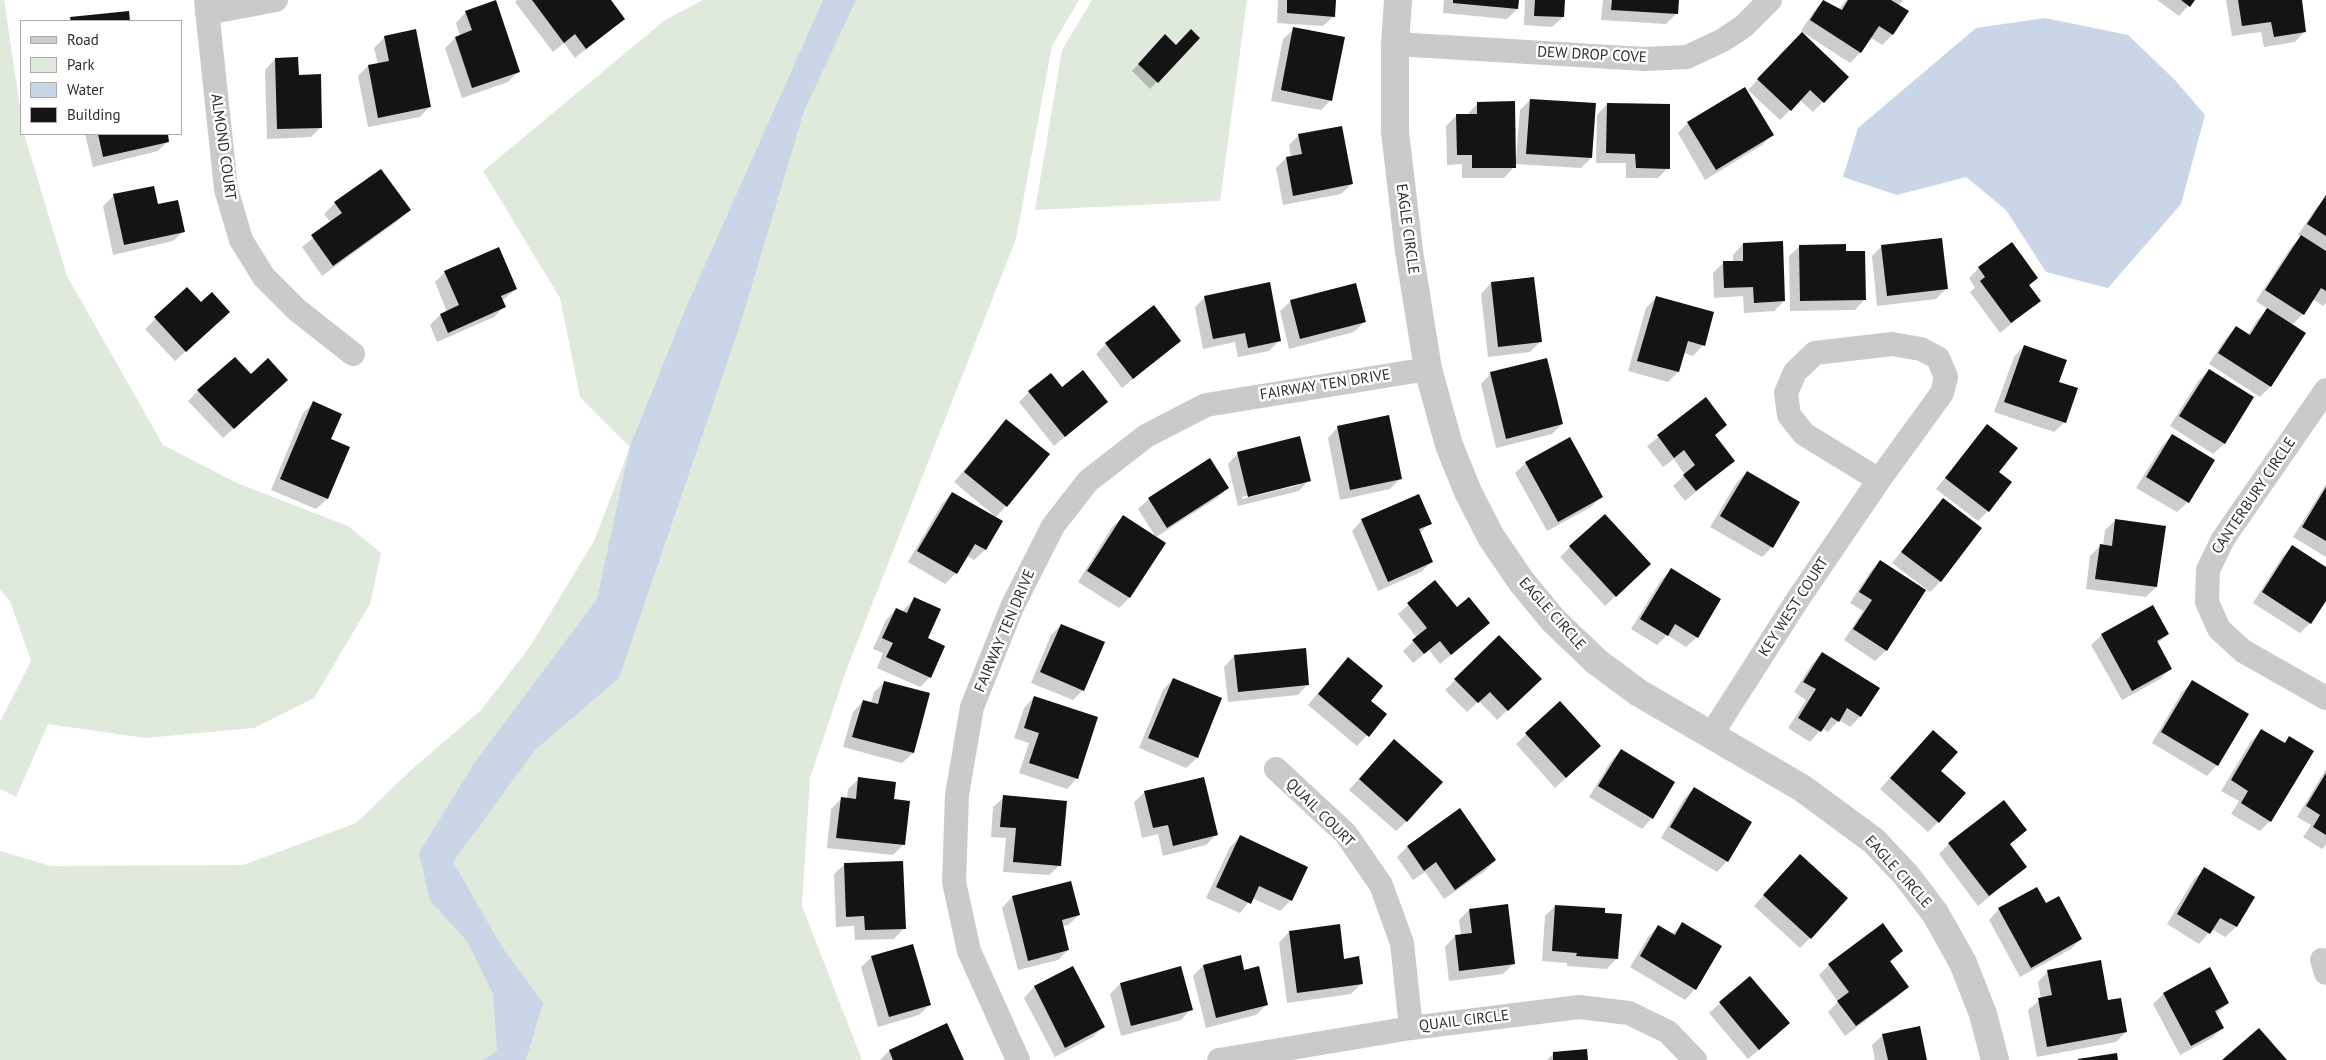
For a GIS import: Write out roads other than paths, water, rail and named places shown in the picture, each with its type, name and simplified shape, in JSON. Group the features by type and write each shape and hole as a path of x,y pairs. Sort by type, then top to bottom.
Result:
{"street":[{"path":"206,6 276,0"},
{"name":"EAGLE CIRCLE","path":"1398,0 1395,44 1395,132 1410,251 1428,368 1449,445 1468,492 1491,537 1553,620 1597,662 1639,693 1802,788 1874,841 1906,875 1935,913 1963,963 1983,1014 1995,1060"},
{"name":"DEW DROP COVE","path":"1395,44 1644,59 1688,56 1723,40 1744,26 1770,0"},
{"name":"ALMOND COURT","path":"206,6 226,190 240,240 264,277 297,310 352,354"},
{"name":"KEY WEST COURT","path":"1711,735 1798,599 1879,480 1942,393 1946,376 1938,358 1921,348 1892,344 1815,353 1795,372 1786,393 1789,415 1804,434 1879,480"},
{"name":"FAIRWAY TEN DRIVE","path":"1018,1060 969,951 954,882 957,795 972,707 1012,607 1053,526 1088,481 1146,436 1206,405 1428,368"},
{"name":"CANTERBURY CIRCLE","path":"2326,390 2223,539 2208,570 2207,602 2218,629 2243,651 2326,698"},
{"name":"QUAIL COURT","path":"1276,769 1346,834 1381,886 1402,943 1411,1028"},
{"name":"QUAIL CIRCLE","path":"1219,1060 1411,1028 1579,1007 1628,1013 1668,1032 1695,1060"}],"water":[{"path":"823,0 856,0 804,111 740,325 619,678 535,750 453,862 502,947 543,1003 526,1060 483,1060 497,1051 493,994 467,941 430,901 419,853 475,762 597,599 630,446 688,303"},
{"path":"2045,18 2128,35 2174,79 2205,115 2181,204 2108,288 2046,272 2006,210 1966,177 1897,195 1843,177 1858,128 1976,28"}]}
